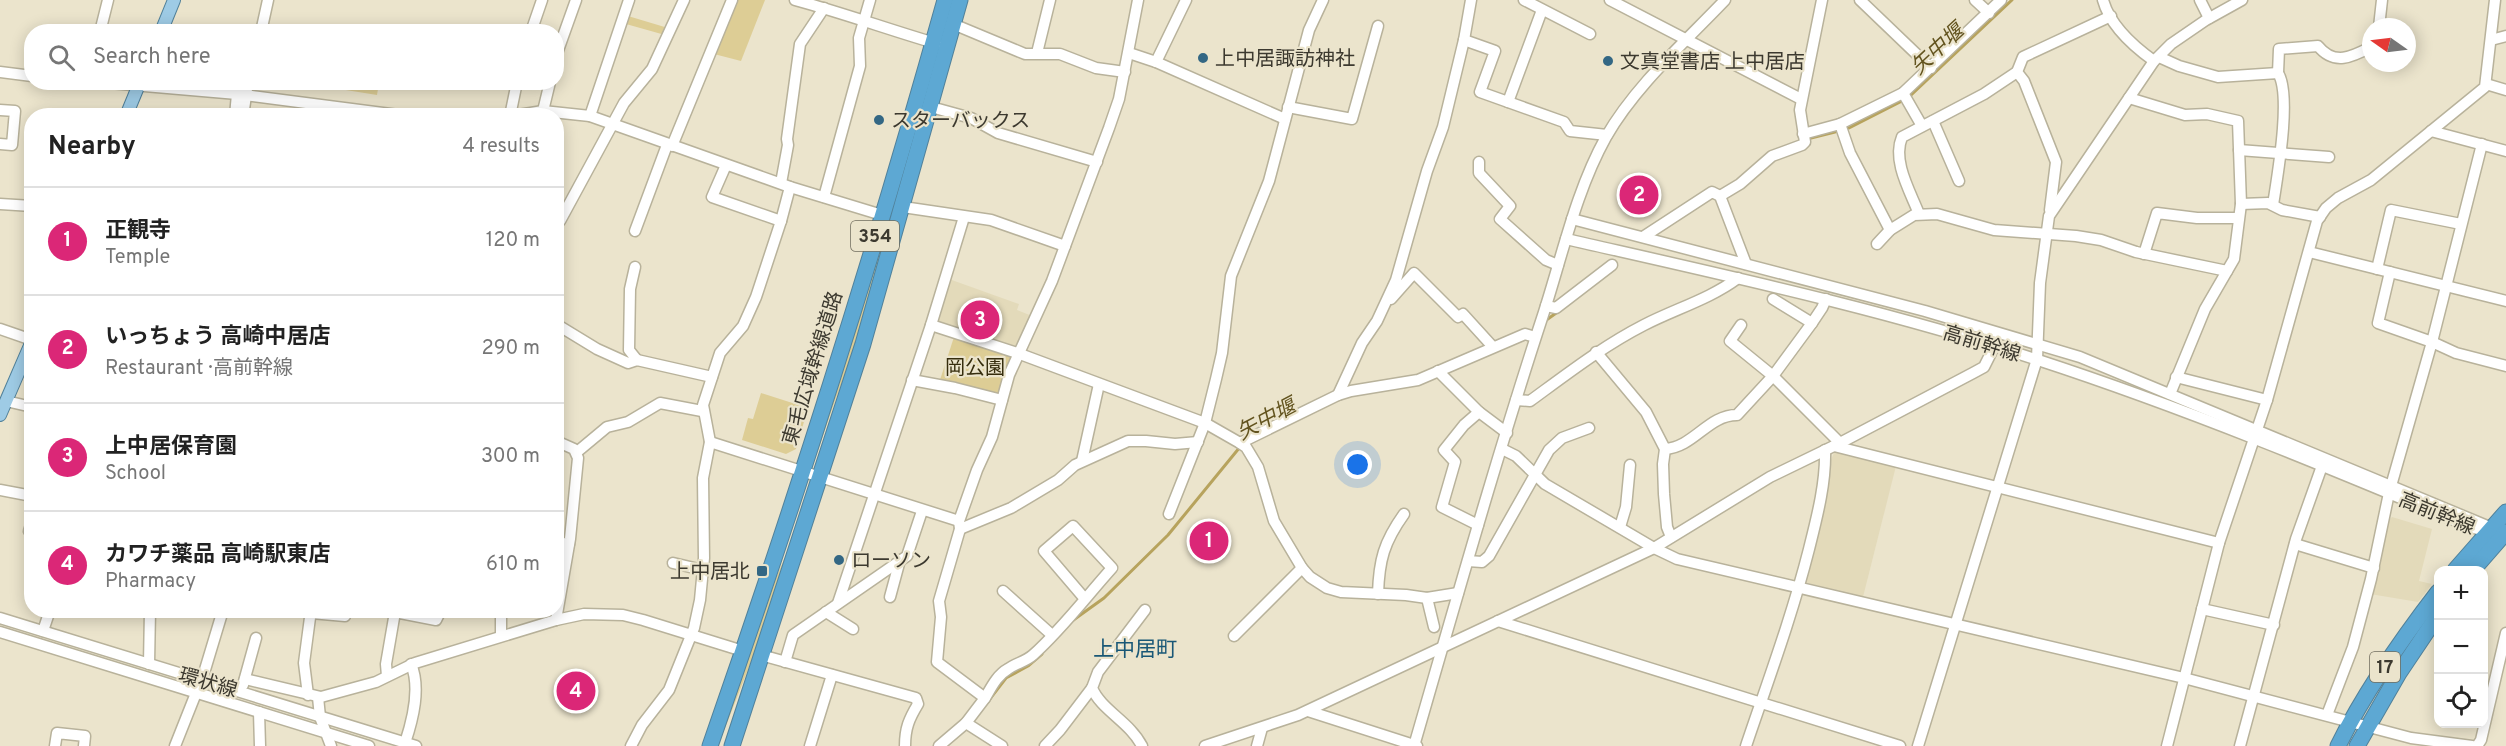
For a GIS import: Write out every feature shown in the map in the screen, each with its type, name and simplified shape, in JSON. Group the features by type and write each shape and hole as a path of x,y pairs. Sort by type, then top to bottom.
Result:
{"highway":[{"name":"東毛広域幹線道路","path":"732,746 863,344 903,207 931,107 945,0"},
{"name":"東毛広域幹線道路","path":"710,746 802,472 882,215 940,45 953,24 960,0"},
{"path":"2476,566 2499,532 2506,512"},
{"path":"2460,566 2499,532"},
{"name":"17","path":"2338,746 2350,721 2412,627 2434,598"},
{"name":"17","path":"2357,746 2399,673 2436,620"}],"main road":[{"path":"164,24 174,0"},
{"path":"129,108 137,90"},
{"path":"0,415 24,358"}],"street":[{"path":"102,24 108,0"},
{"path":"263,24 268,0"},
{"path":"534,24 542,0"},
{"path":"564,34 576,0"},
{"path":"590,116 629,0"},
{"path":"564,214 624,103 652,69 684,0"},
{"path":"635,231 732,0"},
{"path":"795,0 940,45"},
{"path":"824,197 860,66 859,38 870,0"},
{"path":"1037,53 1050,0"},
{"path":"985,698 936,662 941,617 939,601 977,470 992,437 1009,375 1065,246 1119,99 1138,0"},
{"path":"1156,63 1186,0"},
{"path":"1169,514 1205,423 1222,353 1231,276 1269,181 1309,30 1323,0"},
{"path":"1338,395 1362,343 1382,311 1396,280 1427,171 1443,127 1471,0"},
{"path":"1524,0 1590,34"},
{"path":"1610,0 1630,4 1687,40 1801,99"},
{"path":"1308,711 1415,746 1458,593 1535,337 1572,219 1594,161 1607,135 1632,102 1725,0"},
{"path":"1720,196 1740,184 1772,156 1805,142 1800,117 1801,99 1822,0"},
{"path":"1860,0 1931,68"},
{"path":"1975,0 1989,13"},
{"path":"1803,134 1840,124 1903,93 2001,0"},
{"path":"2103,0 2134,46 2157,59 2218,77 2278,73"},
{"path":"2200,0 2209,18"},
{"path":"2049,216 2157,59 2171,44 2209,18 2242,0"},
{"path":"2380,18 2382,0"},
{"path":"2167,746 2219,543 2267,400 2320,217 2338,198 2371,180 2486,84 2495,0"},
{"path":"631,746 642,725 669,690 691,634 700,600 703,570 703,478 710,442 702,411 720,353 743,326 756,297 781,221 787,139 800,45 824,8"},
{"path":"1508,102 1542,10"},
{"path":"1919,214 1902,168 1898,149 1902,137 1984,94 2017,72 2023,57 2111,15"},
{"path":"953,24 1025,54 1060,54 1096,68 1125,72"},
{"path":"1129,53 1286,113 1352,118 1378,26"},
{"path":"2491,40 2506,36"},
{"path":"1464,40 1495,51 1480,92 1564,122 1570,131 1607,135"},
{"path":"2273,205 2281,154 2283,88 2278,73 2279,49 2318,46 2326,56 2336,58 2354,56 2362,52"},
{"path":"0,72 24,75"},
{"path":"1918,746 2037,359 2040,283 2056,162 2024,81 2017,72"},
{"path":"2486,84 2506,90"},
{"path":"186,90 335,108"},
{"path":"238,108 245,90"},
{"path":"512,108 516,90"},
{"path":"544,108 548,90"},
{"path":"1903,93 1922,126"},
{"path":"242,96 243,108"},
{"path":"2129,98 2185,115 2207,114 2238,121 2241,204 2234,259 2205,309 2170,394"},
{"path":"931,107 971,118 998,133 1097,162"},
{"path":"0,110 15,111 12,145 0,144"},
{"path":"564,113 590,116 726,165 882,215"},
{"path":"1933,121 1959,181"},
{"path":"1840,124 1850,153 1890,230"},
{"path":"2431,131 2506,151"},
{"path":"2327,715 2353,647 2374,568 2390,490 2432,342 2482,144"},
{"path":"2239,150 2329,157"},
{"path":"1479,162 1479,173 1510,206 1500,219 1546,260 1558,265"},
{"path":"726,165 712,197 781,221"},
{"path":"1643,237 1712,192 1720,196 1746,264"},
{"path":"2241,204 2268,203 2282,210 2320,217"},
{"path":"0,204 24,206"},
{"path":"903,207 991,220 1065,246"},
{"path":"2377,269 2391,210 2462,224"},
{"path":"2144,254 2157,213 2197,218 2238,218"},
{"path":"1877,243 1890,230 1919,214 1937,214 1994,230 2046,233 2101,240 2144,254 2227,271"},
{"path":"838,603 931,325 964,217"},
{"name":"高前幹線","path":"1572,219 1925,311 2080,357 2170,394 2322,466 2390,490"},
{"name":"高前幹線","path":"1566,239 1826,299 2037,359 2256,434 2390,490 2499,532"},
{"path":"2309,252 2505,299"},
{"path":"1546,306 1556,308 1612,265"},
{"path":"635,267 630,289 629,350 637,360"},
{"path":"2390,272 2378,323 2456,353 2506,366"},
{"path":"1382,311 1414,273 1458,317 1463,314 1493,347"},
{"path":"1516,400 1530,401 1596,352 1646,324 1724,289 1738,278"},
{"path":"1773,298 1812,323"},
{"path":"1665,449 1688,441 1719,417 1737,415 1773,376 1812,323 1826,299"},
{"path":"931,325 1020,354 1205,423 1240,443 1246,447 1258,468 1274,520 1302,568 1310,577 1327,588 1341,592 1427,598 1458,593"},
{"path":"1741,325 1730,341 1773,376 1833,446 2219,543"},
{"path":"0,329 24,337"},
{"path":"564,329 597,349 628,363 637,360 712,376"},
{"path":"1240,443 1338,395 1411,382 1525,334 1535,337"},
{"path":"1205,746 1308,711 1654,548 1770,477 1979,370 1984,366 1994,347"},
{"path":"1596,352 1646,412 1665,449 1663,464 1666,527 1671,537"},
{"path":"1438,371 1479,412 1507,432"},
{"path":"2176,377 2267,400"},
{"path":"912,380 1002,400"},
{"path":"1082,461 1099,384"},
{"path":"6,400 24,405"},
{"path":"577,452 608,427 628,422 660,403 702,411"},
{"path":"1478,525 1442,507 1455,462 1444,450 1464,425 1479,412"},
{"path":"1468,561 1482,562 1489,556 1549,450 1562,438 1589,428"},
{"path":"710,442 960,525 1011,508 1058,480 1082,461 1128,441 1175,444 1198,442"},
{"path":"564,446 577,452"},
{"path":"1746,746 1799,587 1817,518 1826,463 1833,446"},
{"path":"1502,449 1516,456 1545,484 1677,559 2184,678 2350,721 2410,742 2475,746 2481,740 2506,633"},
{"path":"564,573 569,544 577,452"},
{"path":"1620,527 1626,507 1630,465"},
{"path":"2240,746 2295,544 2322,466"},
{"path":"0,490 24,494"},
{"path":"785,662 793,635 907,555 922,511"},
{"path":"1378,594 1380,565 1386,543 1404,514"},
{"path":"939,746 969,725 1000,676 1008,668 1032,656 1085,599 1112,568 1073,526 1044,551 1085,599"},
{"path":"564,543 569,544"},
{"path":"2295,544 2374,568"},
{"path":"890,597 900,560"},
{"path":"673,562 703,570"},
{"path":"1234,636 1302,568"},
{"path":"1003,591 1052,635"},
{"path":"1427,598 1434,627"},
{"path":"2202,609 2274,625"},
{"path":"1045,746 1092,688 1098,672 1145,610"},
{"path":"826,612 853,630"},
{"path":"245,679 313,696 363,686 411,664 556,620 584,614 624,615 743,651"},
{"name":"環状線","path":"0,618 410,744"},
{"path":"43,631 47,618"},
{"path":"149,664 150,618"},
{"path":"175,746 202,680 221,618"},
{"path":"310,618 304,663 331,746"},
{"path":"387,676 386,664 394,618"},
{"path":"501,618 501,636"},
{"path":"1498,621 1899,746"},
{"name":"環状線","path":"0,632 369,746"},
{"path":"241,691 256,638"},
{"path":"761,655 916,698 918,704 905,730 905,746"},
{"path":"410,744 417,677 411,664"},
{"path":"810,746 832,675"},
{"path":"1092,688 1104,704 1135,732 1142,746"},
{"path":"259,712 260,746"},
{"path":"969,725 1002,746"},
{"path":"1257,746 1262,728"},
{"path":"55,746 57,733 85,736 84,746"}],"shaded area":[{"path":"949,279 1019,304 1017,310 1032,316 1019,344 1015,346 938,322"},
{"path":"1835,451 1896,466 1863,597 1804,582 1829,464"},
{"path":"2392,517 2432,529 2419,581 2432,584 2418,602 2370,594 2388,521"}],"green space":[{"path":"736,0 765,0 741,61 714,54"},
{"path":"628,16 668,28 665,35 626,24"},
{"path":"934,60 939,61 853,354 817,453 815,452 852,341"},
{"path":"346,90 378,90 377,95"},
{"name":"岡公園","path":"954,337 1014,355 999,394 939,383"},
{"path":"761,393 808,408 796,449 786,454 742,440 748,418 753,419"},
{"path":"805,496 807,496 754,654 718,746 768,596 786,555"}],"waterway":[{"name":"矢中堰","path":"1910,96 2012,0"},
{"name":"矢中堰","path":"1849,128 1904,100"},
{"name":"矢中堰","path":"1811,138 1835,132"},
{"name":"矢中堰","path":"1545,321 1559,311"},
{"name":"矢中堰","path":"1072,621 1104,598 1168,535 1240,447"},
{"name":"矢中堰","path":"989,700 1006,678 1028,666 1042,654"}],"place":[{"name":"上中居諏訪神社","path":"1203,58"},
{"name":"文真堂書店 上中居店","path":"1608,61"},
{"name":"スターバックス","path":"879,120"},
{"name":"いっちょう 高崎中居店","path":"1639,195"},
{"name":"上中居保育園","path":"980,320"},
{"name":"正観寺","path":"1209,541"},
{"name":"ローソン","path":"839,560"},
{"name":"上中居北","path":"762,571"},
{"name":"カワチ薬品 高崎駅東店","path":"576,691"}],"district":[{"name":"上中居町","path":"1135,649"}]}
